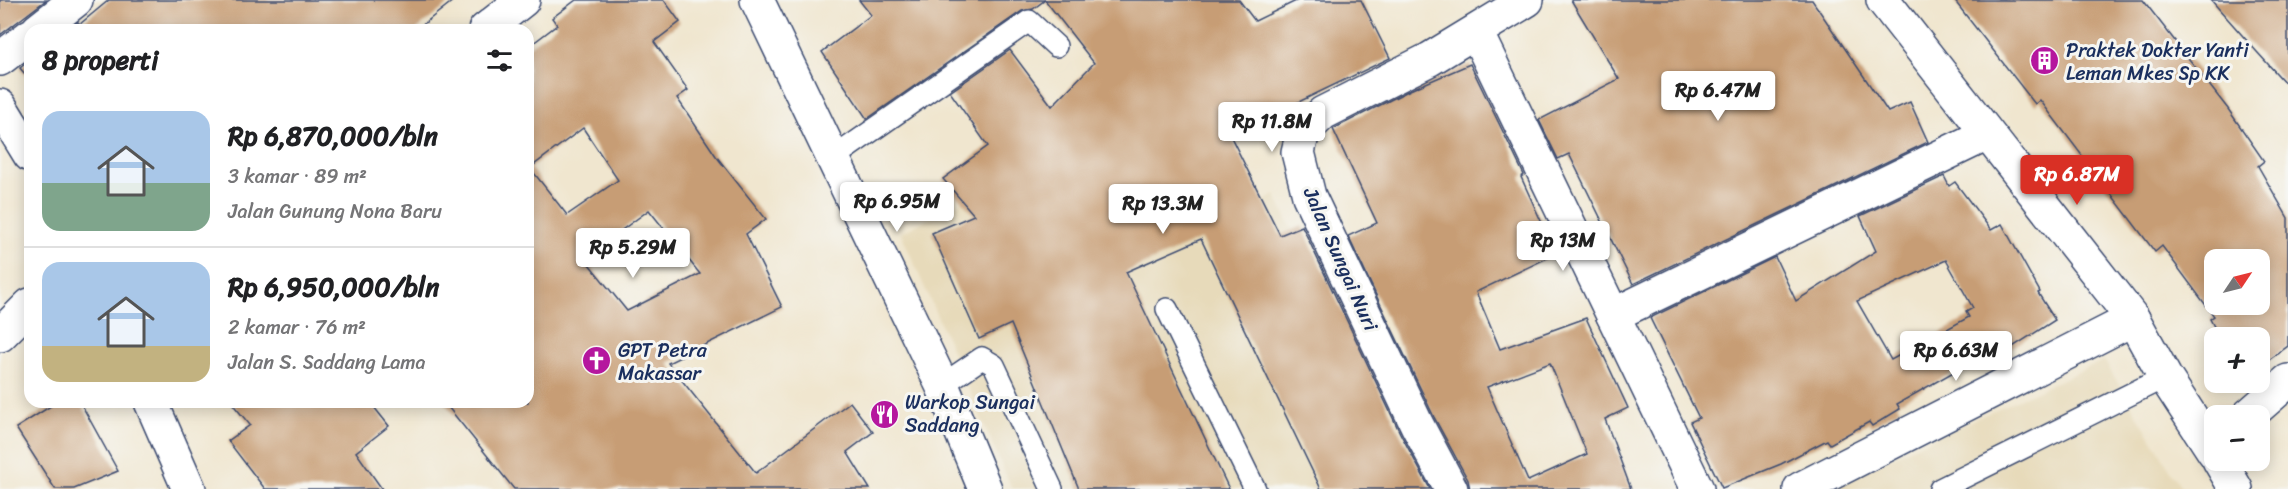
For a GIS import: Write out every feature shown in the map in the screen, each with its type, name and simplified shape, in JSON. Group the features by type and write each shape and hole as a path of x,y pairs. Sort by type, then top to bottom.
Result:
{"street":[{"path":"46,24 76,0"},
{"path":"493,24 523,0"},
{"path":"757,0 942,385 986,489"},
{"name":"Jalan Sungai Nuri","path":"1451,489 1417,425 1309,196 1298,152 1302,132 1323,112 1430,59 1527,0"},
{"path":"1897,4 1987,134 2133,319 2165,377 2204,435"},
{"path":"1476,32 1697,489"},
{"path":"0,59 24,41"},
{"path":"0,106 24,145"},
{"path":"1613,315 1987,134"},
{"path":"0,335 24,311"},
{"path":"1800,489 2133,319"},
{"path":"2261,405 2288,381"},
{"path":"154,408 189,489"},
{"path":"2226,471 2236,489"}],"lane":[{"path":"833,158 1029,21 1056,46"},
{"path":"1167,309 1255,489"},
{"path":"942,385 982,358 994,365 1052,489"},
{"path":"1940,489 2165,377"}],"shaded area":[{"path":"1047,157 1118,279 1275,195 1422,489 1012,489 901,233"},
{"path":"2104,360 2182,489 1822,489"}],"building":[{"path":"0,0 46,0 0,35"},
{"path":"109,0 454,0 424,24 80,24"},
{"path":"576,0 664,0 680,22 654,42 688,90 677,98 716,156 766,219 746,234 782,307 668,363 756,473 850,402 873,432 847,452 870,489 514,489 449,408 534,408 534,173 567,215 618,180 583,128 534,165 534,42 557,25 552,18","holes":["649,210 700,274 627,311 584,258"]},
{"path":"859,0 1045,0 1033,9 1022,11 867,119 822,52 871,15"},
{"path":"1045,0 1239,0 1255,21 1298,0 1361,0 1390,58 1230,135 1280,235 1302,226 1400,433 1430,489 1321,489 1201,239 1126,272 1229,489 1079,489 1011,324 979,339 932,233 974,215 943,179 988,146 950,92 1010,50 1052,106 1094,63"},
{"path":"1571,0 1812,0 1888,112 1910,102 1928,142 1633,284 1569,154 1558,159 1539,120 1619,79"},
{"path":"1954,0 2143,0 2228,109 2264,161 2258,166 2288,218 2288,346 2270,359 2270,327 2214,327 2210,319 2213,315 2270,315 2270,249 2204,249 2204,303 2162,246 2155,252 2040,100 2035,104"},
{"path":"2211,0 2288,0 2288,86 2257,52"},
{"path":"1470,64 1524,175 1521,177 1556,254 1476,292 1500,349 1586,318 1628,408 1605,419 1631,489 1470,489 1468,480 1434,417 1348,236 1377,223 1333,129 1410,90","holes":["1550,363 1587,454 1528,481 1487,387"]},
{"path":"1944,176 1949,186 1955,182 1991,230 2002,224 2040,292 2038,293 2055,320 1997,357 1992,350 1897,404 1900,409 1872,426 1869,422 1830,444 1827,440 1781,464 1722,488 1690,422 1699,418 1650,318 1775,257 1796,301 1876,251 1860,216","holes":["1946,260 1973,308 1966,312 1969,317 1891,360 1857,301"]},
{"path":"48,408 83,408 118,471 74,489 55,489 16,428"},
{"path":"236,408 375,408 389,426 356,452 382,489 265,489 228,441 250,425"}],"place":[{"name":"Praktek Dokter Yanti Leman Mkes Sp KK","path":"2045,61"},
{"name":"GPT Petra Makassar","path":"597,361"},
{"name":"Warkop Sungai Saddang","path":"884,414"}]}
